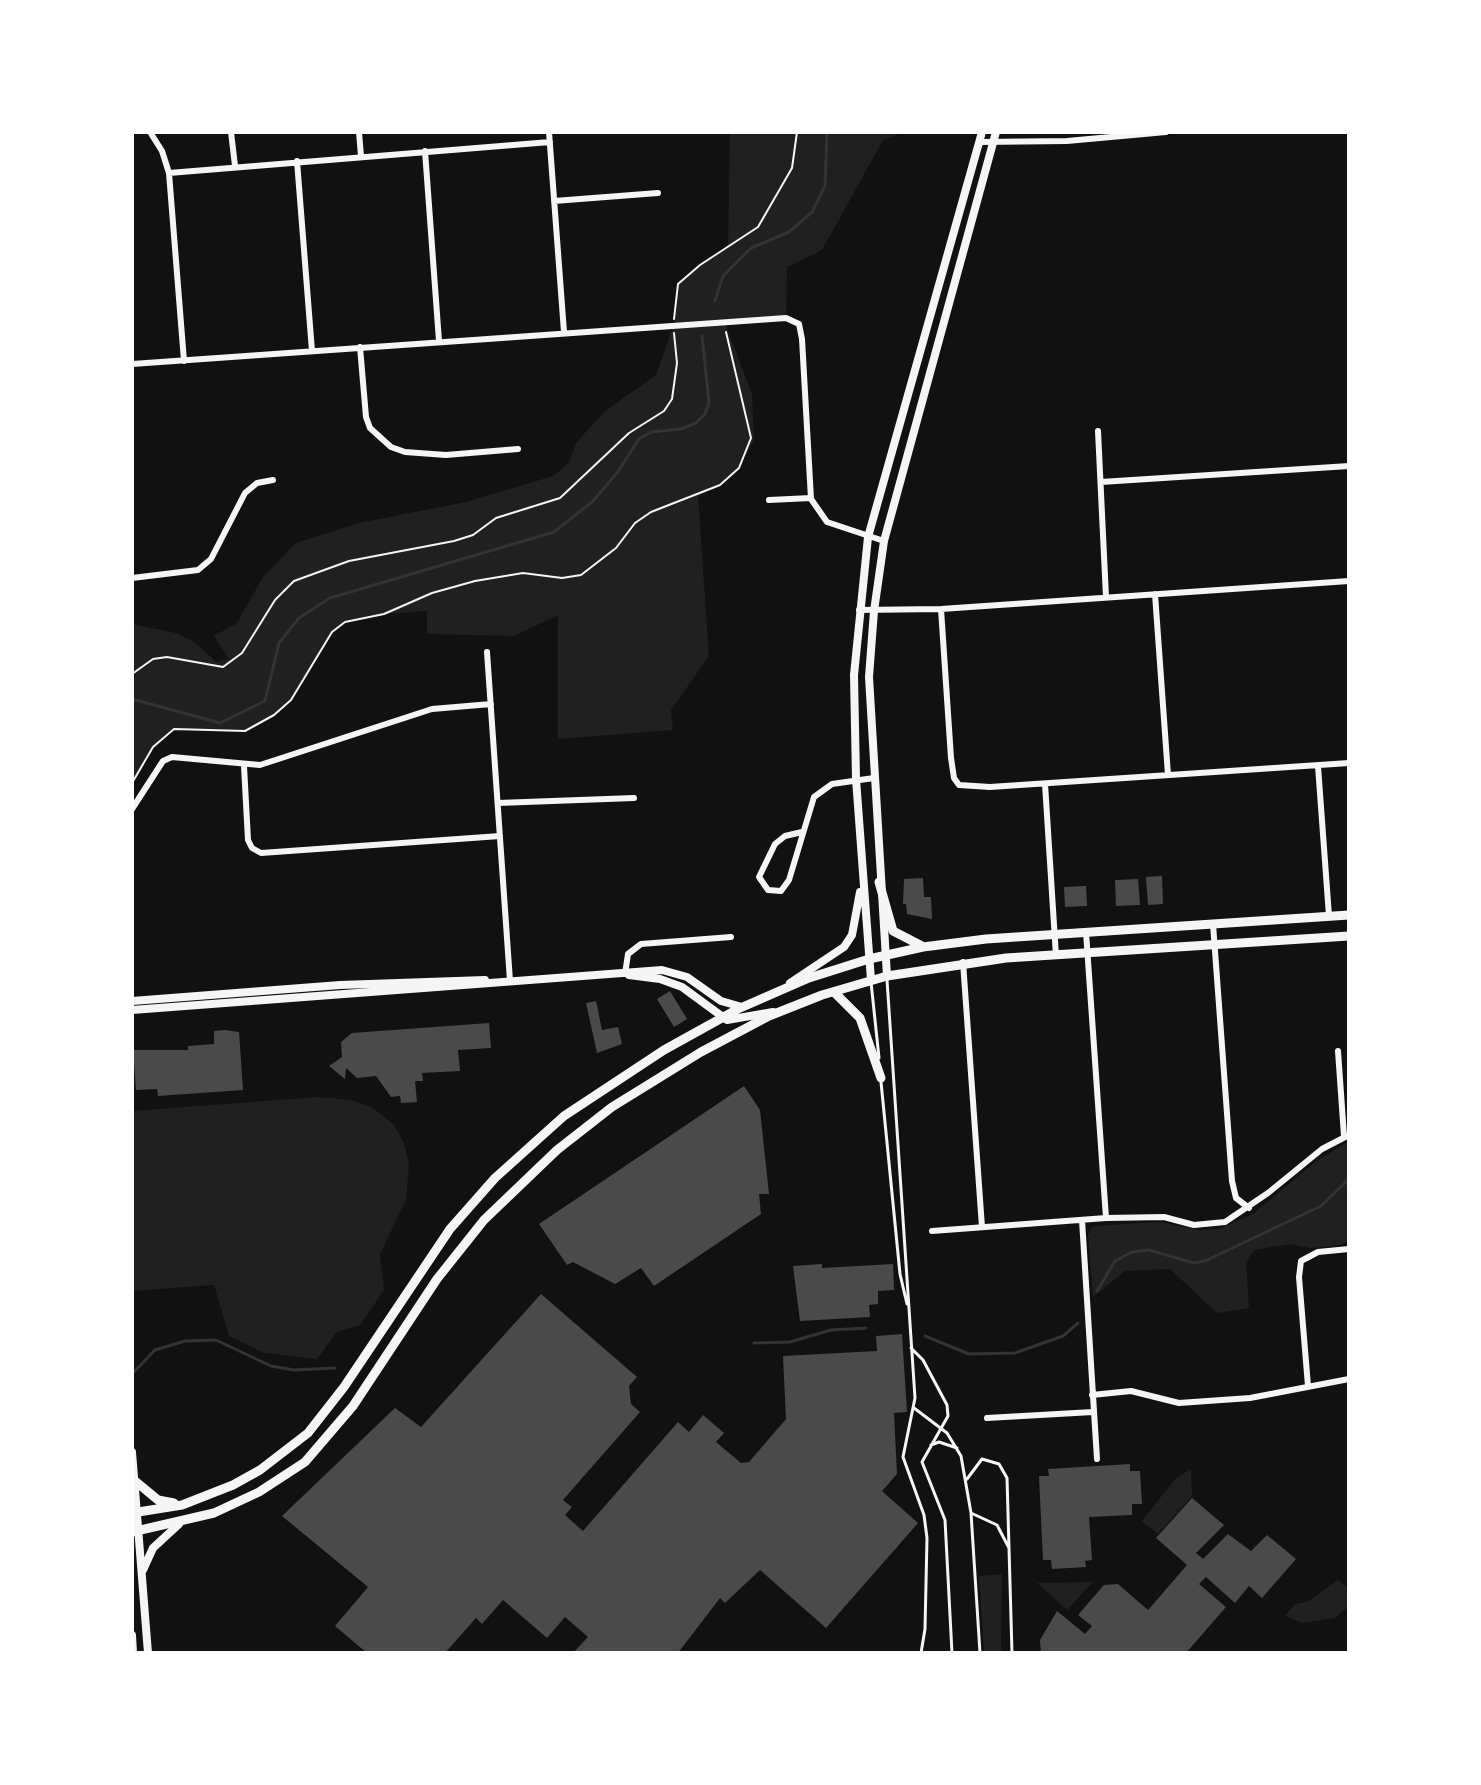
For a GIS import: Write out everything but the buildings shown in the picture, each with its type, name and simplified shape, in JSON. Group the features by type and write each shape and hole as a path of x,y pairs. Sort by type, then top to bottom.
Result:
{"main road":[{"path":"871,980 856,779 854,675 868,537 982,132"},
{"path":"887,976 869,677 874,611 884,541 996,132"},
{"path":"776,991 844,947 854,926 862,878"},
{"path":"879,882 893,931 923,947"},
{"path":"135,1512 182,1505 233,1485 285,1453 325,1412 450,1229 519,1155 591,1097 742,1007 776,991 869,959 923,947 1054,934 1349,915"},
{"path":"625,974 660,979 682,987 720,1018 738,1021 871,980 963,962 1349,936"},
{"path":"132,1010 662,970 695,981 716,999 742,1007"},
{"path":"132,1001 355,984 510,981"},
{"path":"834,992 860,1018 881,1078"},
{"path":"135,1531 179,1524 243,1500 305,1462 333,1432 437,1279 484,1220 532,1172 607,1111 701,1052 794,1006"},
{"path":"591,1097 607,1111"},
{"path":"591,1097 598,1118"},
{"path":"364,1356 382,1363"},
{"path":"364,1356 376,1372"},
{"path":"132,1452 135,1531 142,1572 148,1653"},
{"path":"135,1481 158,1500 182,1505"},
{"path":"142,1572 153,1548 179,1524"},
{"path":"132,1635 133,1653"}],"street":[{"path":"150,132 169,173 184,361"},
{"path":"231,132 235,166"},
{"path":"359,132 361,156"},
{"path":"549,132 564,332"},
{"path":"979,142 1166,132"},
{"path":"169,173 550,142"},
{"path":"425,151 439,341"},
{"path":"297,161 312,351"},
{"path":"554,201 658,193"},
{"path":"132,364 786,318 799,324 811,498 827,522 884,541"},
{"path":"360,347 366,417 370,428 391,447 405,452 446,455 518,449"},
{"path":"1098,431 1106,597"},
{"path":"1101,482 1349,466"},
{"path":"132,578 198,570 211,559 245,493 257,483 273,480"},
{"path":"769,500 811,498"},
{"path":"859,610 941,609 1349,581"},
{"path":"1155,594 1168,775"},
{"path":"941,609 954,778 966,787 1349,763"},
{"path":"487,652 510,981"},
{"path":"132,809 167,758 200,757 244,766 260,765 432,709 491,704"},
{"path":"244,766 248,840 252,848 261,853 500,836"},
{"path":"1318,766 1329,916"},
{"path":"802,832 785,836 775,844 759,877 768,890 785,887 802,832 808,809 820,792 832,784 874,778"},
{"path":"1045,784 1056,956"},
{"path":"498,803 634,798"},
{"path":"1213,924 1232,1181 1236,1198 1249,1208"},
{"path":"1086,932 1106,1218"},
{"path":"625,974 628,954 641,944 731,937"},
{"path":"963,962 982,1227"},
{"path":"932,1231 1106,1218 1164,1217 1194,1225 1225,1222 1249,1208 1315,1154 1347,1136 1338,1051"},
{"path":"1082,1220 1097,1459"},
{"path":"1308,1386 1299,1277 1301,1261 1306,1255 1349,1249"},
{"path":"1092,1395 1131,1391 1179,1403 1250,1398 1349,1379"},
{"path":"987,1418 1093,1412"}],"lane":[{"path":"887,976 914,1408 903,1457 924,1515 927,1538 925,1629 921,1653"},
{"path":"871,980 900,1274 908,1308"},
{"path":"911,1348 923,1360 947,1405 948,1416 922,1462 945,1520 952,1653"},
{"path":"914,1408 940,1428 957,1448 966,1481 980,1653"},
{"path":"929,1446 939,1442 957,1448"},
{"path":"966,1481 974,1465 982,1459 992,1460 1005,1470 1012,1653"},
{"path":"971,1513 997,1525 1010,1552"}],"path":[{"path":"132,674 153,659 167,657 223,667 242,653 275,600 294,581 349,561 454,541 473,535 496,518 560,498 629,433 664,411 672,399 677,363 673,345 678,284 700,265 758,227 792,168 797,132"},
{"path":"132,783 153,747 174,729 245,731 274,715 291,700 332,632 345,622 384,614 432,593 475,581 523,573 562,578 581,575 616,548 635,523 651,512 711,490 729,478 745,457 751,438 725,323"}],"shaded area":[{"path":"730,132 935,132 899,134 883,140 822,250 787,267 786,318 725,323 752,394 754,440 739,468 720,485 698,496 709,656 671,710 673,730 558,739 558,615 514,636 427,634 427,611 384,614 345,622 332,632 291,700 274,715 245,731 174,729 153,747 132,783 132,624 176,633 196,643 216,662 229,659 214,636 237,623 263,577 296,543 359,523 466,502 553,476 569,463 576,443 604,412 656,375 674,324 678,284 700,265 728,248"},
{"path":"318,1097 352,1100 373,1108 394,1125 404,1143 409,1164 406,1200 380,1254 384,1290 360,1325 337,1332 317,1359 264,1353 229,1336 214,1285 132,1291 132,1111"},
{"path":"1349,1141 1348,1241 1341,1245 1311,1248 1291,1244 1254,1250 1246,1264 1249,1308 1217,1313 1170,1269 1125,1271 1093,1297 1088,1235 1093,1226 1161,1222 1200,1230 1219,1229 1253,1214 1314,1163"},
{"path":"1191,1469 1192,1496 1158,1534 1142,1521 1176,1478"},
{"path":"1002,1574 1001,1653 984,1653 979,1576"},
{"path":"1338,1580 1349,1589 1349,1606 1335,1618 1303,1623 1285,1616 1295,1604 1307,1602"},
{"path":"1093,1582 1067,1610 1037,1583"}],"waterway":[{"path":"715,301 723,276 751,248 789,232 812,212 825,186 827,132"},
{"path":"132,699 220,723 265,701 279,643 299,618 330,598 554,532 593,501 617,473 639,439 651,432 681,429 696,423 705,414 709,402 702,336"},
{"path":"1097,1291 1115,1261 1132,1252 1149,1250 1194,1263 1205,1261 1321,1206 1349,1179"},
{"path":"925,1336 969,1354 1015,1353 1063,1336 1078,1323"},
{"path":"754,1343 790,1342 831,1330 866,1328"},
{"path":"132,1374 155,1350 185,1341 216,1340 271,1366 294,1370 335,1368"}]}
